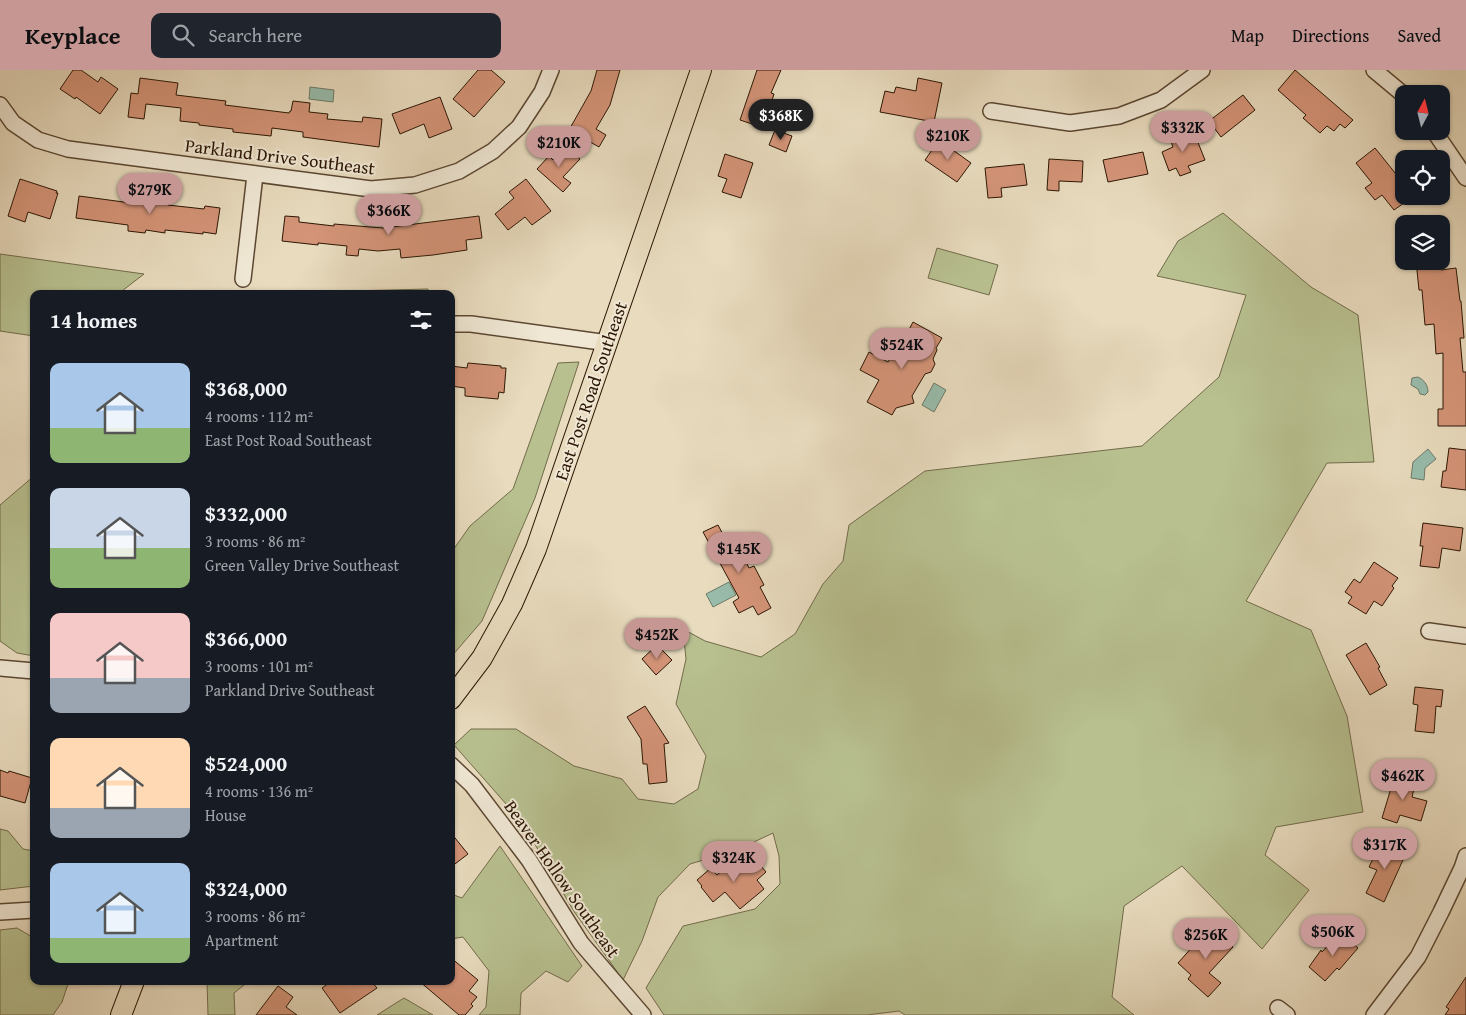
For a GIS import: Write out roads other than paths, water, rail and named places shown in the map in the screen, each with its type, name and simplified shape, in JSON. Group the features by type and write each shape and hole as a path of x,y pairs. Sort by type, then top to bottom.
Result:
{"main road":[{"name":"East Post Road Southeast","path":"455,695 482,658 525,577 702,70"},
{"path":"121,1015 132,985"}],"street":[{"name":"Parkland Drive Southeast","path":"0,105 14,123 38,140 68,149 371,189 415,185 459,171 492,151 519,127 542,92 551,70"},
{"path":"991,111 1070,123 1119,116 1161,100 1202,70"},
{"path":"1374,70 1395,88"},
{"path":"1440,140 1466,178"},
{"path":"243,279 256,175"},
{"path":"455,324 471,324 608,343"},
{"path":"1428,631 1466,636"},
{"path":"0,668 30,671"},
{"name":"Beaver Hollow Southeast","path":"455,768 472,785 529,860 581,943 643,1015"},
{"path":"1374,1015 1418,957 1442,912 1466,856"},
{"path":"0,912 30,910"}]}
